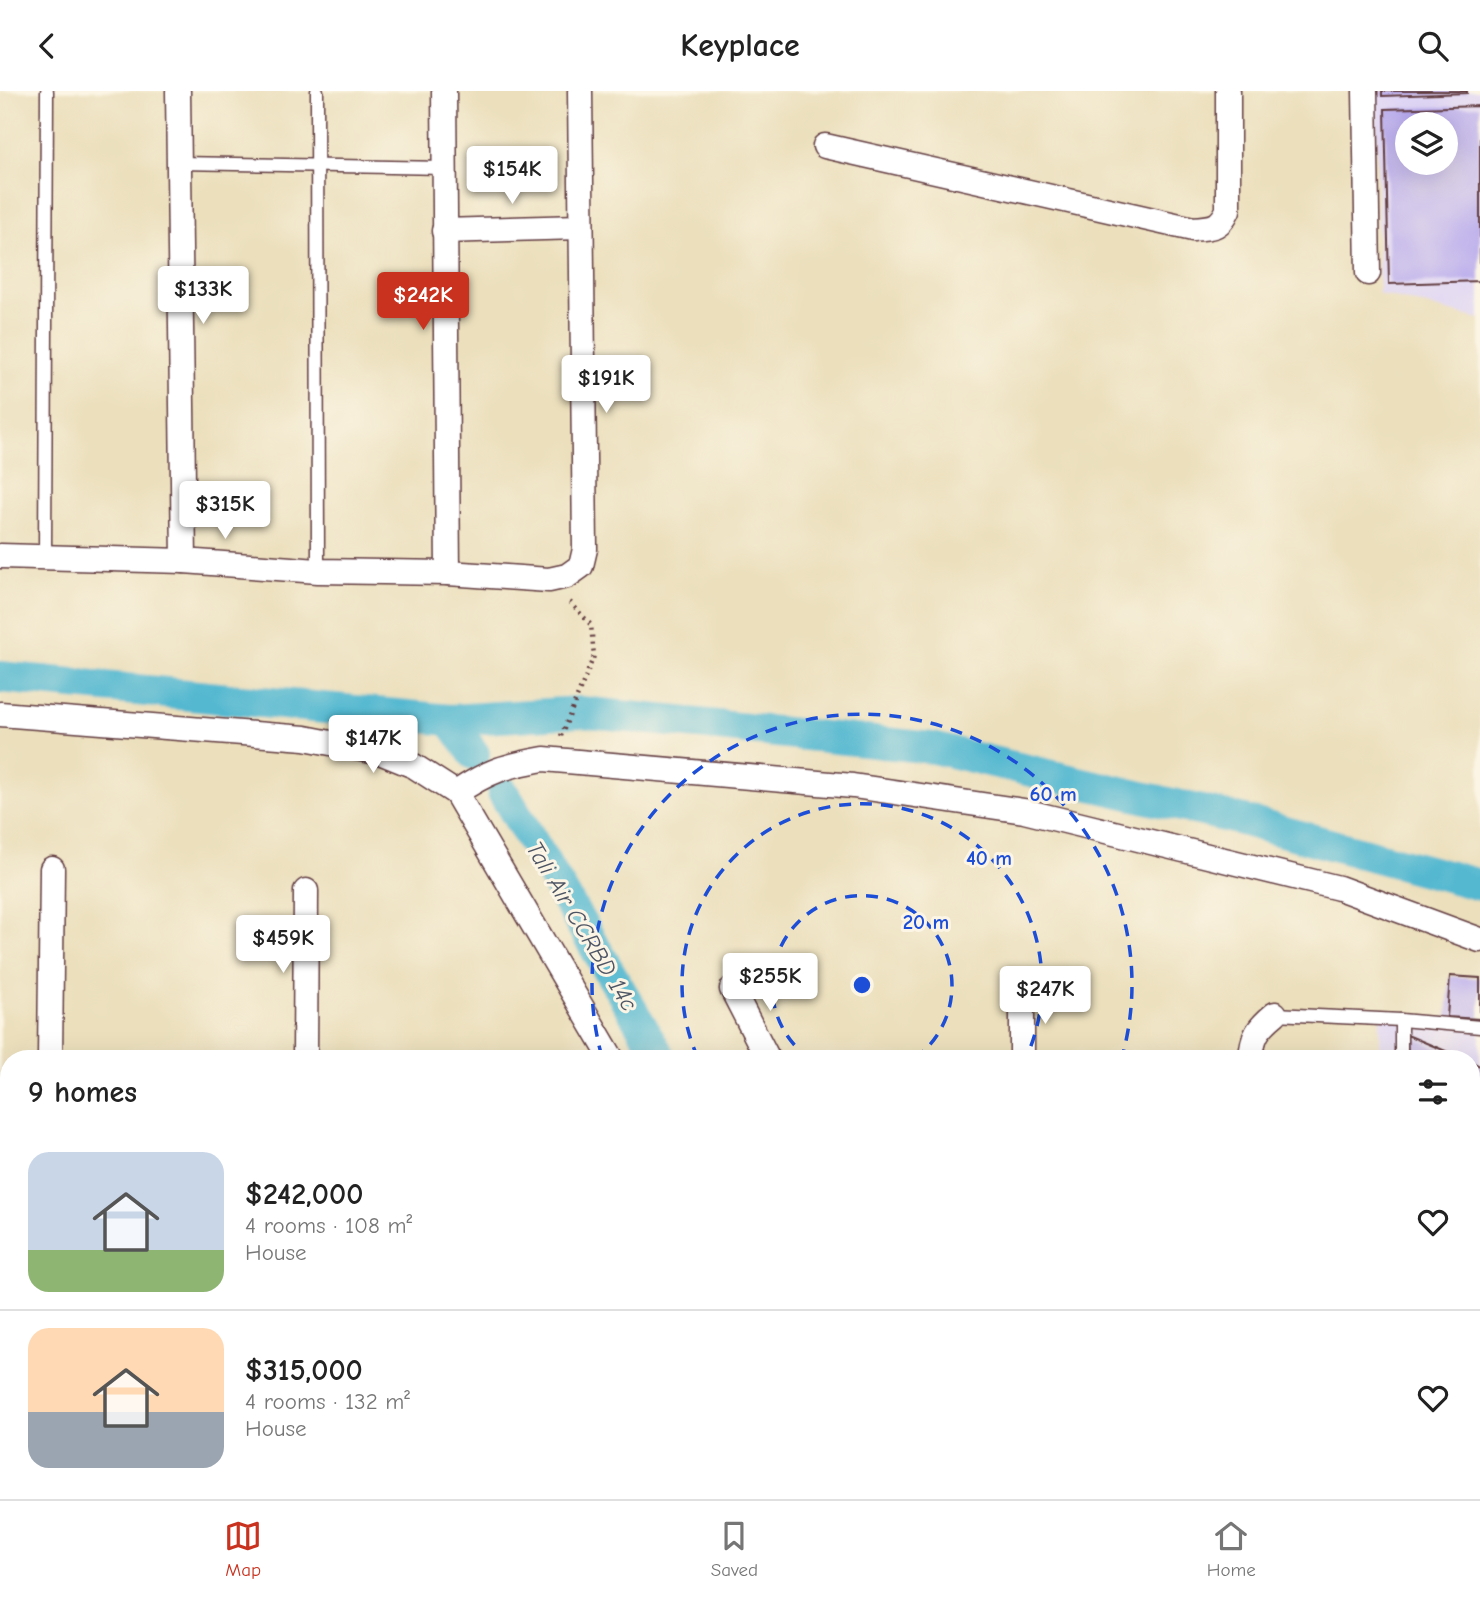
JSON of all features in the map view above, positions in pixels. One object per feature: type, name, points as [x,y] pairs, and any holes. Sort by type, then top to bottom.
[{"type":"street","points":[[178,91],[184,561]]},
{"type":"street","points":[[444,91],[448,573]]},
{"type":"street","points":[[0,556],[184,561],[318,571],[448,573],[549,580],[567,576],[580,566],[585,549],[580,91]]},
{"type":"street","points":[[825,146],[1193,229],[1213,227],[1223,221],[1228,210],[1228,91]]},
{"type":"street","points":[[1365,91],[1368,273]]},
{"type":"street","points":[[444,230],[580,227]]},
{"type":"street","points":[[0,714],[305,738],[382,753],[414,766],[456,793],[607,1050]]},
{"type":"street","points":[[456,793],[484,774],[508,765],[544,759],[853,786],[1024,811],[1339,888],[1480,940]]},
{"type":"street","points":[[50,1050],[52,869]]},
{"type":"street","points":[[305,1050],[306,891]]},
{"type":"street","points":[[732,989],[763,1050]]},
{"type":"street","points":[[1022,1050],[1023,994]]},
{"type":"street","points":[[1252,1050],[1259,1027],[1275,1014]]},
{"type":"lane","points":[[45,557],[47,91]]},
{"type":"lane","points":[[317,91],[318,571]]},
{"type":"lane","points":[[178,163],[444,168]]},
{"type":"lane","points":[[1275,1014],[1480,1027]]},
{"type":"lane","points":[[1401,1020],[1401,1050]]},
{"type":"path","points":[[549,580],[591,625],[594,656],[559,742]]},
{"type":"shaded area","points":[[1376,91],[1480,91],[1480,319],[1379,294]]},
{"type":"shaded area","points":[[1380,1013],[1480,1022],[1480,1050],[1380,1050]]},
{"type":"building","points":[[1382,91],[1467,91],[1467,93],[1382,96]]},
{"type":"building","points":[[1480,106],[1480,281],[1389,284],[1385,109]]},
{"type":"building","points":[[1450,976],[1480,978],[1480,1019],[1447,1017]]},
{"type":"building","points":[[1407,1035],[1443,1050],[1408,1050]]},
{"type":"waterway","points":[[0,677],[450,720],[580,712],[933,748],[1241,820],[1480,885]]},
{"type":"waterway","name":"Tali Air CCRBD 14c","points":[[450,720],[474,754]]},
{"type":"waterway","name":"Tali Air CCRBD 14c","points":[[503,792],[656,1050]]}]
